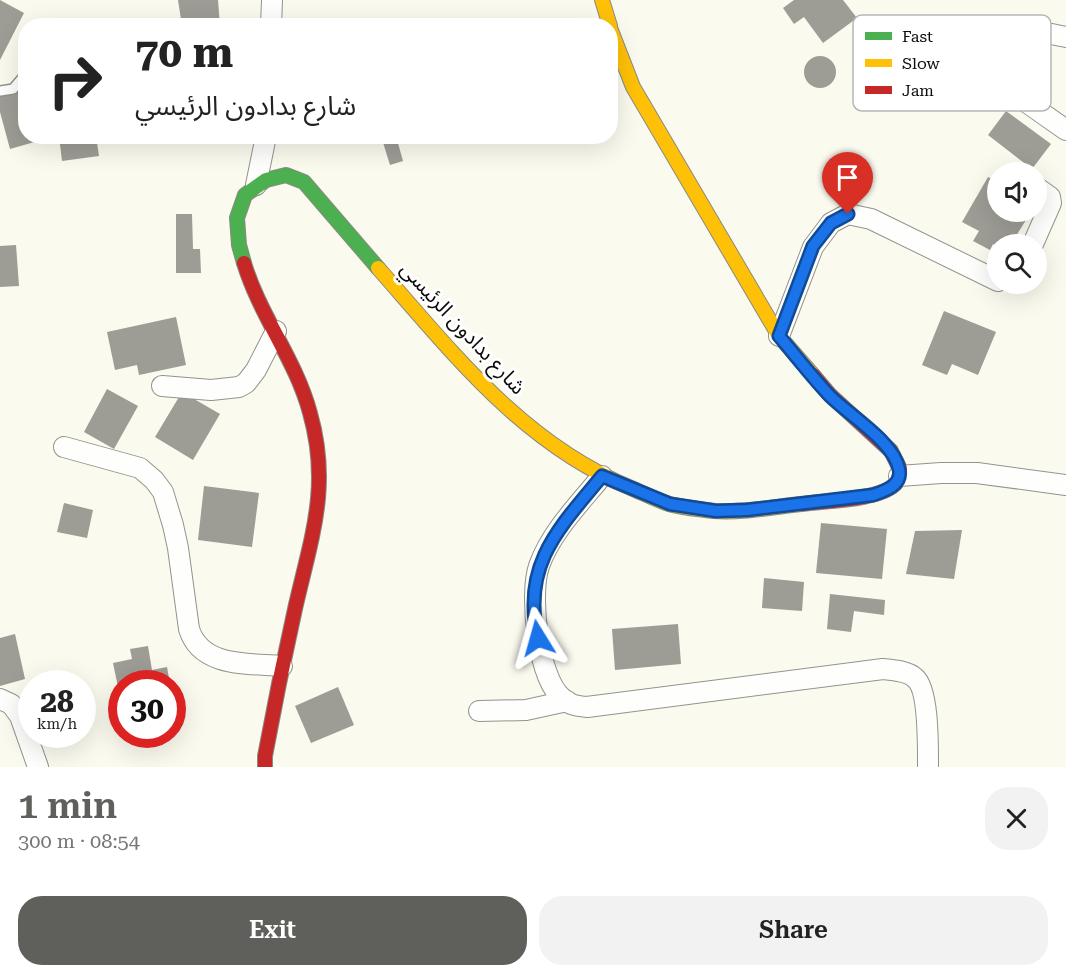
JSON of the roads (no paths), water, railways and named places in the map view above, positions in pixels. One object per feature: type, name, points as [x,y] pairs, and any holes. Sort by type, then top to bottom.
[{"type":"main road","points":[[602,0],[607,18]]},
{"type":"main road","points":[[618,48],[633,87],[779,336],[830,395],[891,451],[900,469],[899,476]]},
{"type":"main road","name":"شارع بدادون الرئيسي","points":[[256,185],[287,175],[295,176],[304,182],[467,370],[540,436],[602,476],[670,504],[716,511],[747,510],[873,495],[887,490],[896,483],[899,476]]},
{"type":"main road","points":[[256,185],[240,202],[238,242],[243,266],[300,381],[315,436],[320,465],[319,505],[282,666],[265,756],[265,767]]},
{"type":"street","points":[[271,18],[272,0]]},
{"type":"street","points":[[1051,35],[1066,37]]},
{"type":"street","points":[[1039,111],[1066,130]]},
{"type":"street","points":[[256,185],[264,144]]},
{"type":"street","points":[[1047,195],[1051,203],[1047,212]]},
{"type":"street","points":[[779,336],[813,246],[831,223],[848,214],[871,219],[987,276]]},
{"type":"street","points":[[162,386],[199,390],[239,387],[251,378],[276,331]]},
{"type":"street","points":[[64,447],[140,468],[154,480],[163,492],[178,548],[189,629],[192,638],[202,651],[231,662],[282,666]]},
{"type":"street","points":[[899,476],[977,473],[1066,485]]},
{"type":"street","points":[[602,476],[556,533],[539,566],[535,593],[535,622],[546,672],[560,697],[573,705],[587,707],[883,669],[900,671],[915,677],[921,686],[926,712],[928,767]]},
{"type":"street","points":[[0,699],[11,704],[20,716],[38,767]]},
{"type":"street","points":[[478,711],[526,710],[567,701]]},
{"type":"lane","points":[[0,92],[13,89],[18,83]]}]
